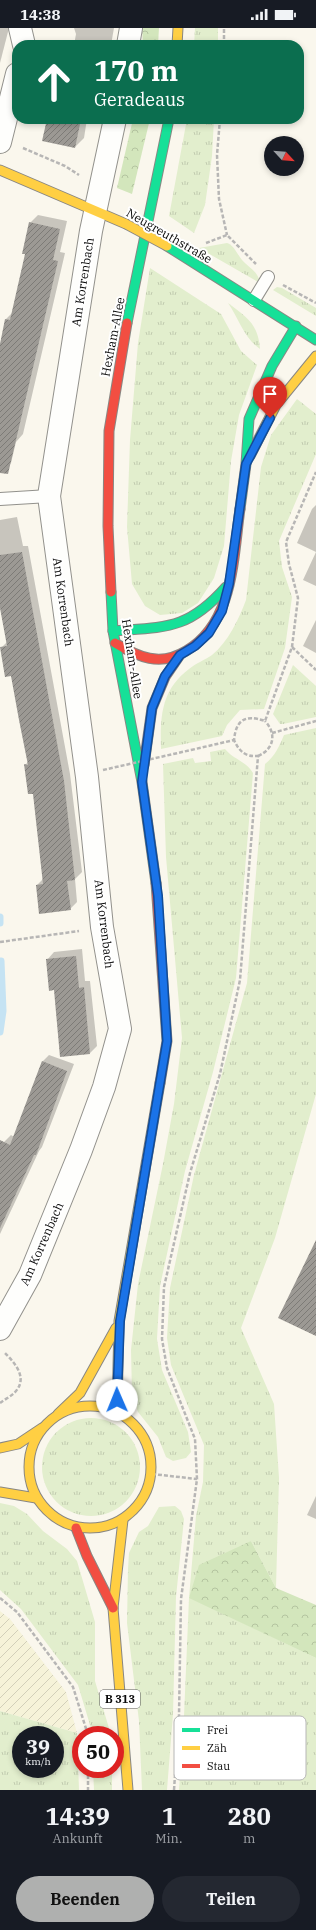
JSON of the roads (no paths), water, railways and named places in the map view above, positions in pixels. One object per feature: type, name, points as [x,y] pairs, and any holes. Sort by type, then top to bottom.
[{"type":"main road","points":[[177,40],[178,28]]},
{"type":"main road","name":"Hexham-Allee","points":[[117,1412],[117,1375],[120,1321],[167,1041],[158,896],[142,782],[113,630],[108,526],[109,431],[123,342],[169,124]]},
{"type":"main road","name":"Neugreuthstraße","points":[[0,170],[98,199],[126,224],[167,246],[316,340]]},
{"type":"main road","points":[[115,643],[135,655],[153,660],[180,655],[195,646],[209,633],[222,611],[229,584],[246,464],[249,419],[256,398],[272,366],[296,326]]},
{"type":"main road","points":[[246,464],[276,406],[316,356]]},
{"type":"main road","points":[[113,630],[157,627],[185,621],[204,610],[229,584]]},
{"type":"main road","points":[[142,782],[152,708],[165,676],[180,655]]},
{"type":"main road","name":"Hexham-Allee","points":[[58,1414],[80,1393],[120,1321]]},
{"type":"main road","points":[[0,1448],[18,1444],[42,1428],[58,1414],[76,1407],[97,1405],[117,1412],[132,1421],[144,1436],[150,1454],[152,1474],[147,1492],[137,1507],[123,1520],[108,1526],[92,1529],[76,1528],[60,1522],[46,1511],[36,1498],[30,1482],[28,1465],[32,1445],[42,1428]]},
{"type":"main road","points":[[0,1492],[36,1498]]},
{"type":"main road","name":"B 313","points":[[123,1520],[113,1608],[128,1790]]},
{"type":"main road","name":"B 313","points":[[76,1528],[86,1556],[113,1608]]},
{"type":"street","points":[[20,28],[23,40]]},
{"type":"street","points":[[129,40],[130,28]]},
{"type":"street","points":[[0,140],[12,93]]},
{"type":"street","name":"Am Korrenbach","points":[[0,1329],[30,1275],[82,1150],[104,1088],[120,1029],[102,927],[87,777],[49,496],[98,199],[113,124]]},
{"type":"lane","points":[[254,300],[268,276]]},
{"type":"lane","points":[[0,499],[49,496]]},
{"type":"waterway","points":[[0,917],[0,923]]},
{"type":"waterway","points":[[0,1032],[3,1011],[1,961]]}]
